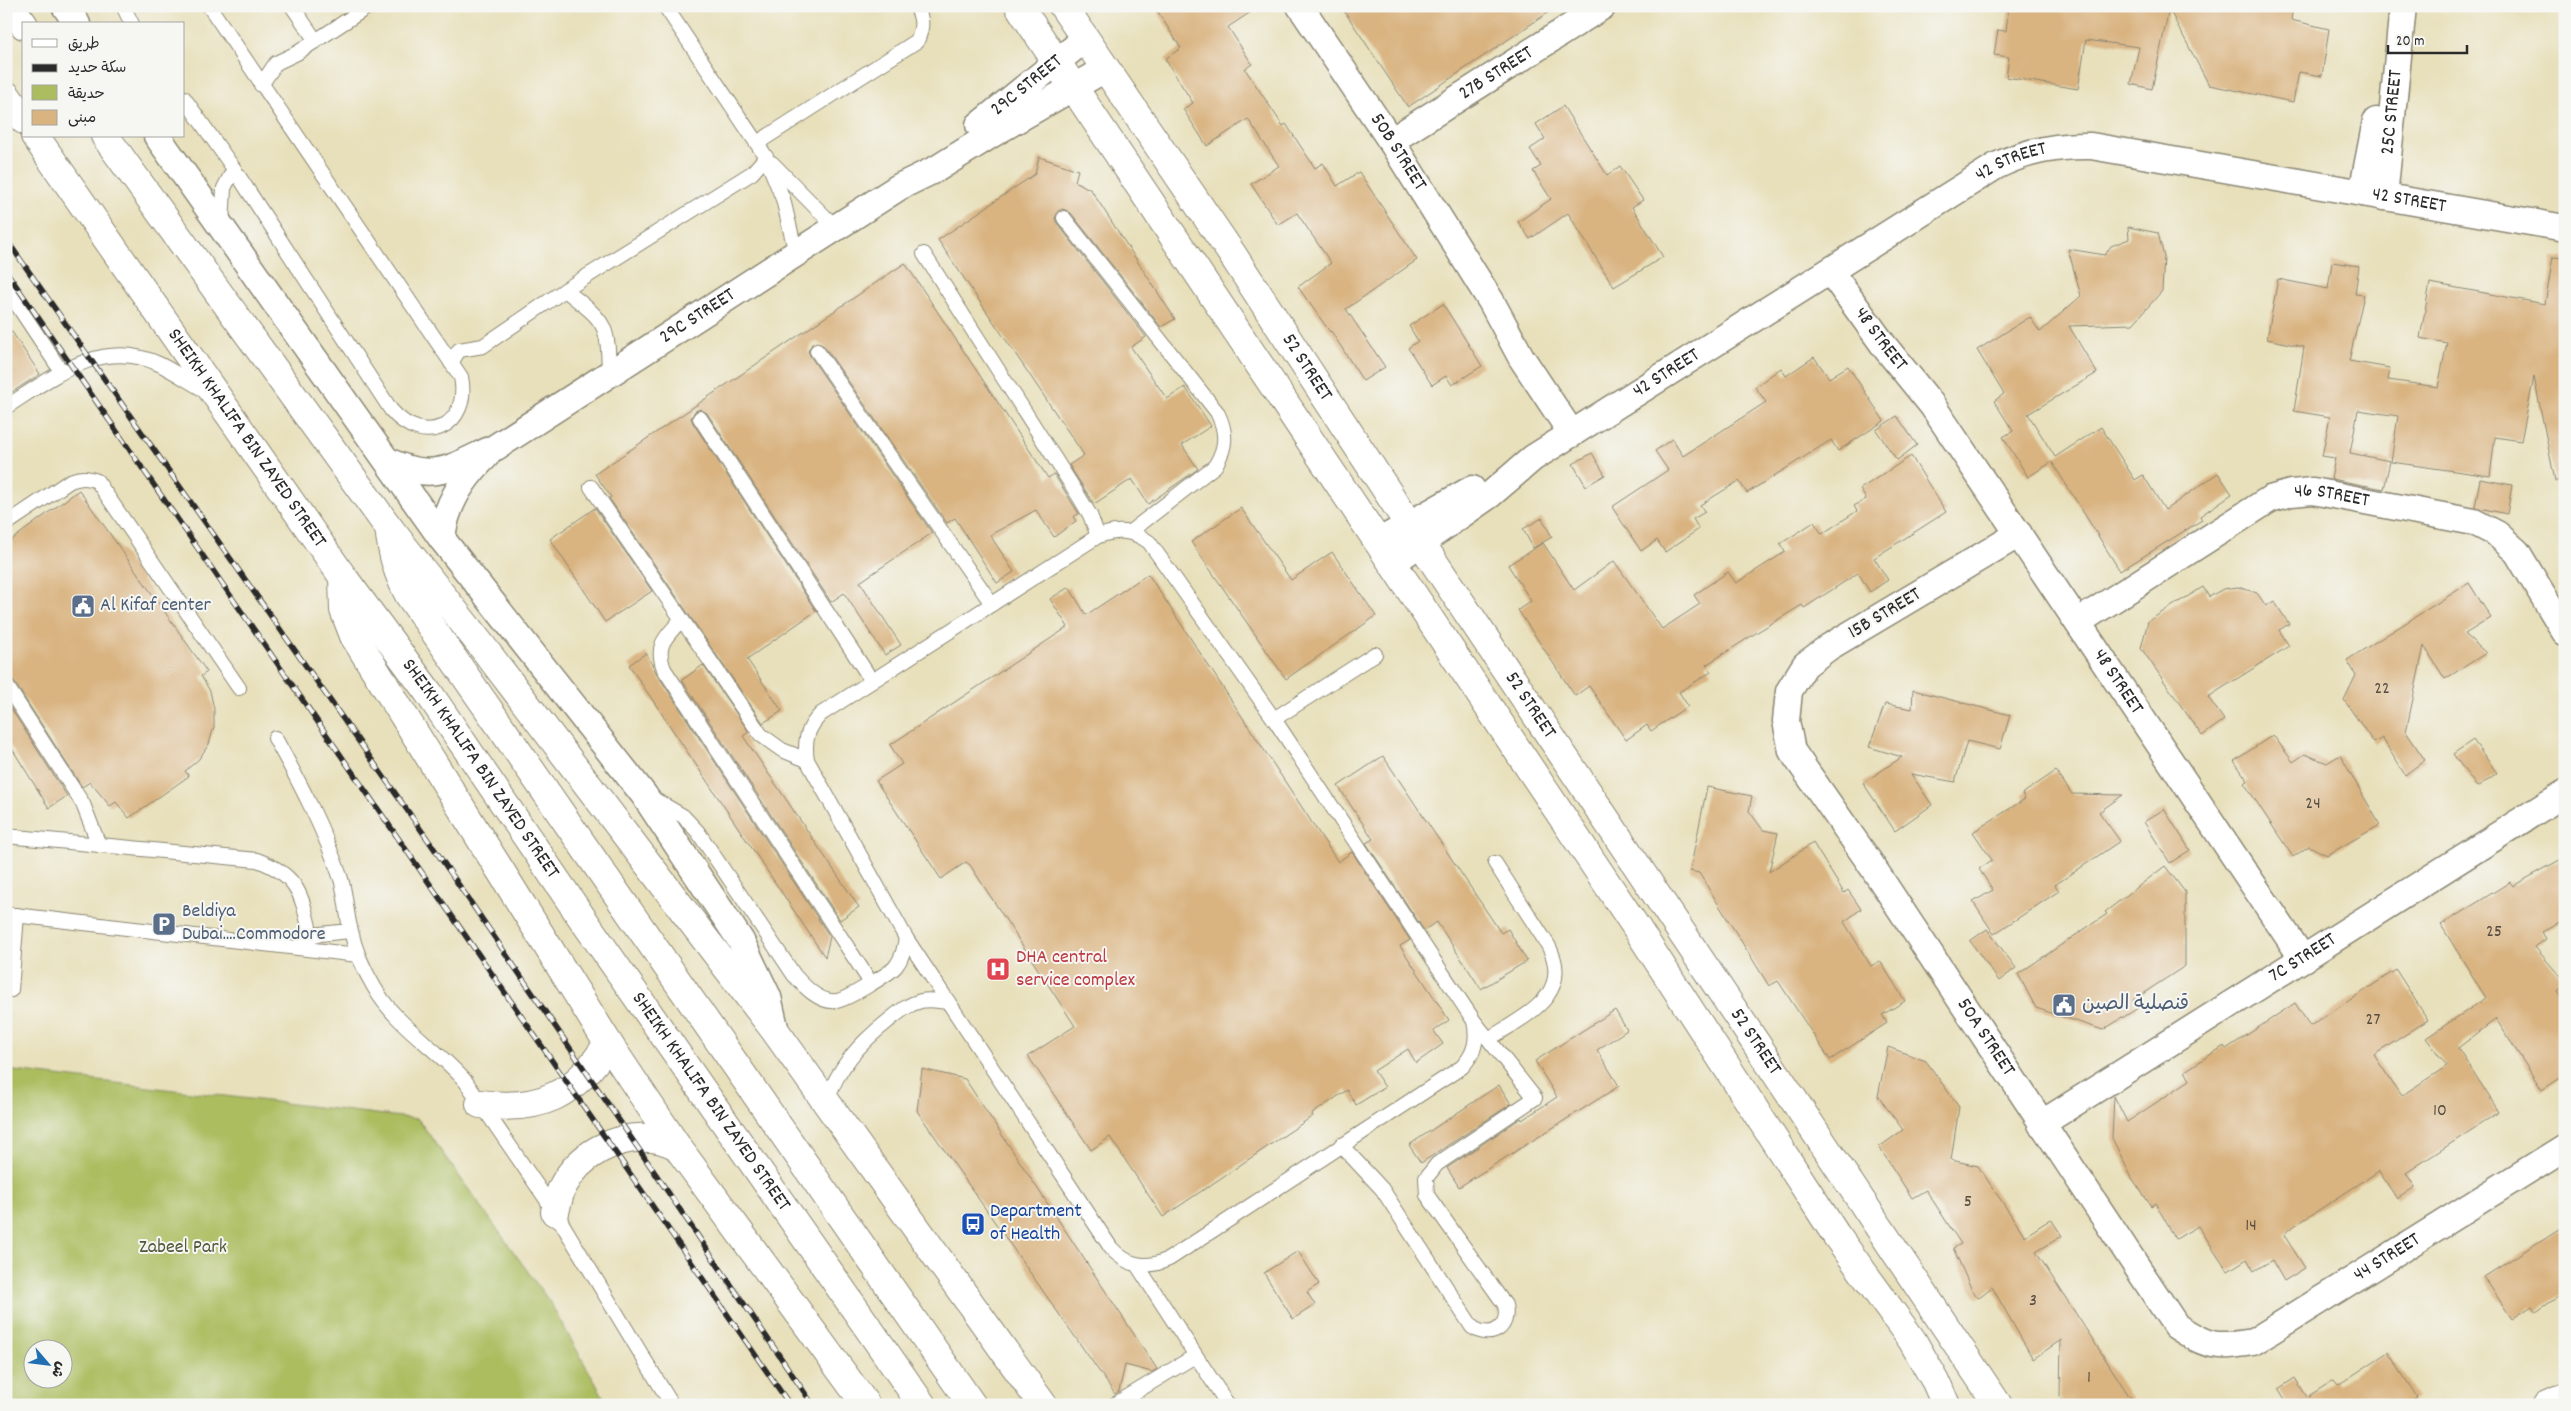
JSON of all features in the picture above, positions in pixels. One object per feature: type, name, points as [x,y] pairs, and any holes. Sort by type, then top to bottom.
[{"type":"main road","points":[[10,6],[22,22]]},
{"type":"main road","name":"52 STREET","points":[[1019,6],[1636,927],[1836,1236],[1912,1340],[1936,1382],[1946,1405]]},
{"type":"main road","name":"52 STREET","points":[[1063,6],[1232,254],[1415,534],[1998,1405]]},
{"type":"main road","points":[[6,95],[22,117]]},
{"type":"main road","name":"SHEIKH KHALIFA BIN ZAYED STREET","points":[[36,138],[343,577],[428,692],[580,915],[922,1405]]},
{"type":"main road","name":"SHEIKH KHALIFA BIN ZAYED STREET","points":[[106,138],[389,528],[392,553],[398,575],[409,596],[972,1405]]},
{"type":"main road","points":[[389,528],[491,658],[776,1032],[1046,1404]]},
{"type":"main road","points":[[343,577],[344,610],[354,636],[608,1043],[676,1144],[866,1405]]},
{"type":"main road","points":[[480,1104],[506,1108],[531,1105],[555,1097],[582,1077],[594,1065],[608,1043]]},
{"type":"main road","points":[[555,1212],[563,1186],[578,1165],[599,1148],[624,1139],[650,1138],[676,1144]]},
{"type":"main road","points":[[2542,1405],[2565,1390]]},
{"type":"main road","points":[[2548,1405],[2565,1397]]},
{"type":"street","points":[[65,6],[76,22]]},
{"type":"street","name":"50B STREET","points":[[1300,6],[1391,141],[1491,301],[1517,351],[1579,430]]},
{"type":"street","name":"27B STREET","points":[[1391,141],[1603,6]]},
{"type":"street","name":"25C STREET","points":[[2373,195],[2379,106],[2401,17]]},
{"type":"street","name":"29C STREET","points":[[899,187],[932,158],[992,116],[1085,39]]},
{"type":"street","name":"29C STREET","points":[[388,461],[406,470],[426,473],[449,469],[496,447],[899,187],[938,168],[994,133],[1105,69]]},
{"type":"street","points":[[158,138],[442,539],[644,795],[741,941],[768,997],[776,1032]]},
{"type":"street","name":"42 STREET","points":[[1385,553],[1415,534],[1506,484],[1533,458],[1996,166],[2032,151],[2051,147],[2091,146],[2565,228]]},
{"type":"street","name":"48 STREET","points":[[1838,266],[1885,348],[1932,405],[2303,959]]},
{"type":"street","name":"29C STREET","points":[[442,539],[448,506],[462,484],[496,447]]},
{"type":"street","name":"46 STREET","points":[[2078,622],[2270,499],[2291,493],[2313,492],[2474,522],[2497,534],[2517,552],[2565,632]]},
{"type":"street","name":"15B STREET","points":[[1786,721],[1789,691],[1805,665],[1829,647],[2019,534]]},
{"type":"street","name":"50A STREET","points":[[1786,721],[1792,751],[1868,860],[2165,1310],[2176,1326],[2201,1342]]},
{"type":"street","name":"7C STREET","points":[[2042,1124],[2565,793]]},
{"type":"street","name":"44 STREET","points":[[2201,1342],[2224,1347],[2254,1342],[2565,1147]]},
{"type":"lane","points":[[123,6],[131,22]]},
{"type":"lane","points":[[185,99],[234,169],[391,410],[402,423],[417,430],[434,430],[445,424],[460,410],[464,393],[461,376],[209,6]]},
{"type":"lane","points":[[292,6],[316,41]]},
{"type":"lane","points":[[261,85],[276,63],[316,41],[370,6]]},
{"type":"lane","points":[[665,6],[766,157],[783,199],[796,254]]},
{"type":"lane","points":[[757,142],[917,41],[922,29],[921,17],[916,6]]},
{"type":"lane","points":[[451,363],[459,350],[483,346],[565,290],[752,173],[766,157]]},
{"type":"lane","points":[[766,157],[836,228]]},
{"type":"lane","points":[[222,229],[224,188],[234,169]]},
{"type":"lane","points":[[1064,218],[1217,412],[1223,425],[1225,439],[1223,453],[1215,466],[1130,532]]},
{"type":"lane","points":[[924,254],[1078,495],[1090,515],[1098,536]]},
{"type":"lane","points":[[6,288],[61,371]]},
{"type":"lane","points":[[565,290],[595,314],[604,325],[608,340],[610,374]]},
{"type":"lane","points":[[817,351],[992,604]]},
{"type":"lane","points":[[6,407],[61,371],[88,359],[103,355],[138,357],[159,364],[217,397]]},
{"type":"lane","points":[[700,418],[872,681]]},
{"type":"lane","points":[[6,524],[70,481],[79,477],[88,477],[97,482],[239,688]]},
{"type":"lane","points":[[591,487],[761,735],[782,750],[807,760]]},
{"type":"lane","points":[[1341,1145],[1382,1189],[1472,1327],[1480,1332],[1489,1334],[1498,1330],[1504,1324],[1507,1314],[1505,1305],[1427,1195],[1425,1187],[1430,1170],[1437,1164],[1535,1098],[1474,1021],[1274,720],[1149,542],[1130,532],[1120,531],[1098,536],[821,714],[812,723],[805,747],[807,760],[906,938],[1111,1248],[1127,1262],[1148,1266],[1169,1260],[1341,1145],[1462,1068],[1474,1051],[1476,1041],[1474,1021]]},
{"type":"lane","points":[[681,620],[662,642],[660,657],[664,670],[871,983]]},
{"type":"lane","points":[[1274,720],[1375,654]]},
{"type":"lane","points":[[6,685],[83,804],[99,846]]},
{"type":"lane","points":[[274,738],[314,811],[342,881],[350,931],[358,955],[388,1010],[449,1062],[466,1082],[555,1212],[672,1405]]},
{"type":"lane","points":[[644,795],[665,804],[683,816],[698,832],[805,988],[819,997],[835,1002],[852,995],[895,968],[904,954],[906,938]]},
{"type":"lane","points":[[6,836],[257,860],[272,865],[286,874],[297,887],[303,900],[311,936]]},
{"type":"lane","points":[[1489,1039],[1546,999],[1554,987],[1556,972],[1555,958],[1495,863]]},
{"type":"lane","points":[[6,989],[11,990],[12,915],[358,955]]},
{"type":"lane","points":[[288,947],[311,936],[350,931]]},
{"type":"lane","points":[[826,1102],[841,1069],[851,1054],[871,1035],[905,1008],[919,1002],[933,1000],[948,1002]]},
{"type":"lane","points":[[1137,1265],[1228,1405]]},
{"type":"lane","points":[[1114,1405],[1195,1356]]},
{"type":"green space","name":"Zabeel Park","points":[[6,1070],[418,1119],[549,1301],[608,1405],[6,1405]]},
{"type":"building","points":[[1154,6],[1260,6],[1228,27],[1252,64],[1245,69],[1283,126],[1286,124],[1315,168],[1323,163],[1337,186],[1359,172],[1417,260],[1346,309],[1385,367],[1363,381],[1331,331],[1298,287],[1331,263],[1297,213],[1278,225],[1251,184],[1279,166],[1248,119],[1207,146],[1183,109],[1193,103],[1165,59],[1181,48]]},
{"type":"building","points":[[1341,6],[1558,6],[1408,107]]},
{"type":"building","points":[[2009,6],[2293,6],[2291,20],[2329,29],[2322,76],[2299,72],[2293,102],[2209,85],[2169,9],[2152,89],[2131,84],[2139,47],[2086,40],[2078,89],[2006,77],[2009,57],[1994,55],[1998,30],[2006,31]]},
{"type":"building","points":[[1563,106],[1607,175],[1620,166],[1643,200],[1632,207],[1663,257],[1614,287],[1568,213],[1530,239],[1518,222],[1551,199],[1533,171],[1541,166],[1530,149],[1545,139],[1536,124]]},
{"type":"building","points":[[1039,157],[1078,170],[1075,181],[1091,190],[1175,319],[1161,327],[1071,213],[1063,209],[1058,211],[1055,219],[1057,223],[1146,337],[1131,347],[1167,399],[1185,387],[1211,426],[1182,445],[1198,469],[1148,504],[1132,479],[1094,504],[1069,465],[1084,455],[938,240],[1035,174]]},
{"type":"building","points":[[2128,227],[2158,233],[2164,257],[2162,291],[2133,324],[2069,326],[2097,373],[2028,414],[2055,457],[2101,427],[2135,480],[2143,475],[2165,510],[2218,473],[2232,494],[2200,516],[2202,520],[2120,571],[2052,462],[2028,477],[2003,437],[2013,431],[1994,401],[2004,394],[1977,350],[2030,317],[2040,332],[2081,296],[2068,249],[2105,255],[2111,246],[2129,239]]},
{"type":"building","points":[[2553,257],[2565,258],[2565,480],[2555,481],[2534,377],[2521,441],[2495,437],[2490,476],[2391,462],[2398,416],[2358,410],[2350,453],[2390,461],[2384,489],[2331,479],[2335,458],[2322,456],[2330,417],[2294,411],[2304,347],[2267,339],[2278,279],[2328,289],[2332,262],[2359,266],[2355,294],[2364,295],[2349,361],[2390,368],[2388,380],[2438,387],[2447,343],[2420,338],[2430,283],[2545,304]]},
{"type":"building","points":[[905,263],[1048,478],[1054,474],[1079,514],[1073,517],[1076,521],[1054,537],[1036,510],[990,535],[1014,572],[997,583],[955,518],[947,523],[824,346],[817,342],[812,344],[808,351],[810,356],[932,533],[860,582],[901,645],[885,655],[844,593],[831,602],[707,413],[700,409],[695,411],[691,418],[693,423],[816,611],[747,659],[782,711],[763,723],[609,498],[611,497],[595,474]]},
{"type":"building","points":[[1443,304],[1482,366],[1452,385],[1446,376],[1432,385],[1408,348],[1418,341],[1409,326]]},
{"type":"building","points":[[6,323],[40,374],[6,396]]},
{"type":"building","points":[[1814,357],[1829,378],[1848,366],[1884,421],[1838,451],[1831,440],[1747,493],[1739,481],[1700,505],[1705,512],[1693,519],[1699,529],[1665,552],[1657,540],[1641,551],[1612,507],[1668,470],[1655,451],[1672,439],[1683,456],[1766,402],[1755,387],[1781,368],[1786,376]]},
{"type":"building","points":[[1897,416],[1917,445],[1897,460],[1876,430]]},
{"type":"building","points":[[1592,453],[1605,475],[1586,486],[1573,464]]},
{"type":"building","points":[[1911,456],[1946,512],[1874,558],[1888,580],[1870,592],[1858,573],[1804,608],[1802,605],[1759,631],[1706,665],[1711,672],[1679,692],[1688,706],[1651,731],[1647,725],[1626,740],[1589,686],[1575,696],[1518,610],[1531,601],[1508,565],[1543,543],[1574,590],[1614,561],[1662,629],[1700,604],[1694,595],[1728,572],[1736,583],[1785,552],[1780,544],[1814,522],[1822,534],[1857,511],[1854,506],[1866,499],[1860,489]]},
{"type":"building","points":[[2480,479],[2512,485],[2507,514],[2475,507]]},
{"type":"building","name":"Al Kifaf center","points":[[79,490],[207,672],[201,676],[210,691],[214,709],[214,727],[209,744],[199,759],[185,771],[189,776],[129,818],[116,802],[110,806],[90,782],[82,787],[13,680],[6,676],[6,544]]},
{"type":"building","points":[[595,508],[652,591],[605,622],[550,539]]},
{"type":"building","points":[[1241,508],[1291,580],[1332,552],[1376,616],[1286,679],[1191,542]]},
{"type":"building","points":[[1542,518],[1552,537],[1533,548],[1523,529]]},
{"type":"building","points":[[1148,574],[1338,862],[1352,852],[1410,940],[1400,946],[1449,1020],[1434,1031],[1443,1044],[1416,1063],[1408,1049],[1374,1071],[1385,1087],[1356,1105],[1347,1090],[1312,1114],[1313,1116],[1163,1217],[1110,1137],[1091,1150],[1028,1056],[1075,1026],[970,865],[966,862],[941,879],[876,781],[902,764],[890,745],[1068,627],[1050,599],[1069,587],[1086,615]]},
{"type":"building","points":[[2469,583],[2491,618],[2465,634],[2486,653],[2445,679],[2424,646],[2406,732],[2425,760],[2405,775],[2382,738],[2374,743],[2344,700],[2356,675],[2347,660]]},
{"type":"building","points":[[2203,587],[2209,597],[2223,589],[2238,587],[2257,593],[2266,606],[2274,601],[2289,624],[2279,630],[2289,646],[2208,697],[2224,720],[2202,736],[2141,648],[2148,621]]},
{"type":"building","points":[[646,653],[657,674],[830,937],[825,957],[629,665]]},
{"type":"building","points":[[703,665],[749,732],[743,736],[859,907],[840,920],[682,680]]},
{"type":"building","points":[[1913,690],[2010,715],[2000,749],[1967,741],[1955,782],[1911,774],[1932,805],[1895,831],[1863,783],[1902,757],[1869,747],[1885,704],[1912,709]]},
{"type":"building","points":[[6,701],[67,796],[49,808],[6,739]]},
{"type":"building","points":[[2273,735],[2293,762],[2305,754],[2327,763],[2340,755],[2380,825],[2327,855],[2309,846],[2293,857],[2244,783],[2248,781],[2234,761]]},
{"type":"building","points":[[2473,740],[2497,773],[2477,787],[2453,754]]},
{"type":"building","points":[[1383,756],[1501,933],[1508,929],[1527,961],[1481,989],[1437,922],[1424,930],[1366,843],[1373,839],[1338,786]]},
{"type":"building","points":[[2056,771],[2072,794],[2123,795],[2099,812],[2120,841],[2055,885],[2059,891],[1994,934],[1973,902],[1993,890],[1979,869],[1992,860],[1973,832],[2025,799],[2022,794]]},
{"type":"building","points":[[1707,787],[1752,796],[1749,811],[1763,830],[1778,833],[1769,872],[1813,843],[1844,893],[1848,890],[1861,909],[1844,922],[1871,966],[1880,961],[1905,1001],[1882,1015],[1887,1023],[1830,1060],[1778,981],[1769,986],[1699,873],[1690,871]]},
{"type":"building","points":[[2164,809],[2190,850],[2170,863],[2144,822]]},
{"type":"building","points":[[2565,857],[2565,920],[2542,932],[2546,939],[2535,947],[2565,982],[2565,985],[2557,992],[2565,1003],[2565,1075],[2542,1090],[2496,1019],[2458,1048],[2499,1112],[2406,1173],[2415,1187],[2397,1199],[2379,1171],[2288,1230],[2284,1235],[2305,1268],[2284,1281],[2272,1260],[2254,1271],[2247,1259],[2228,1271],[2198,1226],[2176,1239],[2155,1203],[2151,1206],[2132,1178],[2112,1138],[2114,1096],[2127,1122],[2190,1080],[2185,1071],[2224,1046],[2226,1049],[2295,1003],[2310,1026],[2396,970],[2428,1020],[2374,1055],[2401,1096],[2447,1066],[2426,1038],[2486,998],[2441,925],[2510,882],[2513,886]]},
{"type":"building","points":[[2165,866],[2185,892],[2185,966],[2133,1000],[2138,1008],[2103,1030],[2036,1008],[2018,974],[2107,914],[2105,912]]},
{"type":"building","points":[[1987,929],[2016,968],[1999,981],[1970,941]]},
{"type":"building","points":[[1615,1010],[1627,1030],[1597,1050],[1619,1086],[1459,1187],[1447,1168],[1521,1118],[1522,1120],[1557,1097],[1535,1061]]},
{"type":"building","points":[[1888,1047],[1926,1061],[1959,1107],[1951,1160],[1978,1166],[2025,1236],[2051,1219],[2062,1236],[2036,1252],[2135,1405],[2066,1405],[2060,1398],[2061,1340],[2033,1359],[1992,1287],[1978,1298],[1971,1288],[1953,1248],[1961,1244],[1926,1190],[1912,1198],[1879,1147],[1903,1130],[1878,1096]]},
{"type":"building","points":[[922,1069],[965,1079],[1157,1369],[1152,1372],[1125,1365],[1119,1391],[1115,1394],[917,1111]]},
{"type":"building","points":[[1499,1085],[1511,1104],[1421,1163],[1409,1145]]},
{"type":"building","points":[[2565,1225],[2565,1292],[2536,1312],[2532,1306],[2512,1319],[2484,1277]]},
{"type":"building","points":[[1298,1251],[1319,1284],[1307,1292],[1315,1305],[1293,1319],[1264,1273]]},
{"type":"building","points":[[2388,1352],[2417,1397],[2405,1405],[2288,1405],[2278,1389],[2295,1378],[2307,1397],[2334,1380],[2338,1385]]},
{"type":"railway","points":[[6,239],[433,847],[813,1405]]},
{"type":"railway","points":[[6,271],[790,1405]]},
{"type":"place","name":"Al Kifaf center","points":[[83,606]]},
{"type":"place","name":"Beldiya Dubai....Commodore","points":[[164,924]]},
{"type":"place","name":"DHA central service complex","points":[[998,969]]},
{"type":"place","name":"قنصلية الصين","points":[[2064,1005]]},
{"type":"place","name":"Department of Health","points":[[973,1224]]}]
